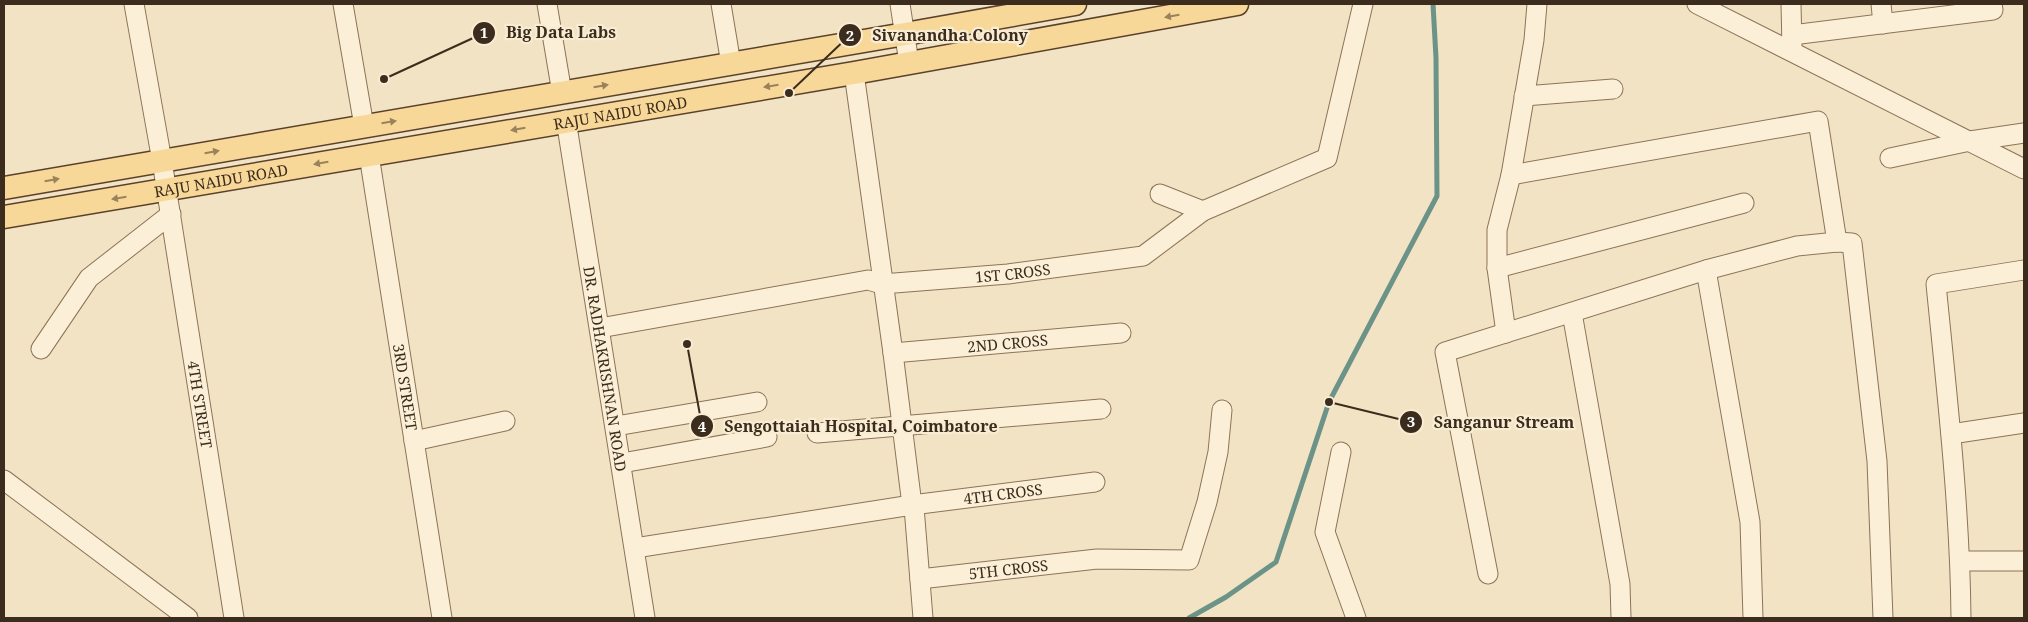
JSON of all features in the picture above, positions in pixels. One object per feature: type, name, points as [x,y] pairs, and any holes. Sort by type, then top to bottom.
[{"type":"main road","name":"RAJU NAIDU ROAD","points":[[4,188],[1075,4]]},
{"type":"main road","name":"RAJU NAIDU ROAD","points":[[4,217],[167,191],[566,120],[854,73],[1237,4]]},
{"type":"street","points":[[134,4],[162,161]]},
{"type":"street","points":[[342,4],[364,126]]},
{"type":"street","points":[[547,4],[562,93]]},
{"type":"street","points":[[721,4],[731,64]]},
{"type":"street","points":[[900,4],[909,63]]},
{"type":"street","points":[[1160,194],[1203,211],[1328,158],[1363,4]]},
{"type":"street","points":[[1506,333],[1497,268],[1497,230],[1511,175],[1534,40],[1537,4]]},
{"type":"street","points":[[1697,4],[1792,43],[2024,169]]},
{"type":"street","points":[[1791,4],[1792,43]]},
{"type":"street","points":[[1881,4],[1883,24]]},
{"type":"street","points":[[1792,43],[1883,24],[1993,10],[1992,4]]},
{"type":"street","points":[[854,73],[912,505],[914,507],[923,618]]},
{"type":"street","points":[[1524,96],[1613,89]]},
{"type":"street","name":"DR. RADHAKRISHNAN ROAD","points":[[566,120],[622,463],[645,618]]},
{"type":"street","points":[[1511,175],[1818,121],[1837,242]]},
{"type":"street","points":[[1890,158],[1970,141],[2024,133]]},
{"type":"street","name":"3RD STREET","points":[[369,155],[442,618]]},
{"type":"street","name":"4TH STREET","points":[[162,161],[234,618]]},
{"type":"street","points":[[1497,268],[1744,203]]},
{"type":"street","name":"1ST CROSS","points":[[600,328],[825,286],[868,280],[882,284],[1008,274],[1143,256],[1203,211]]},
{"type":"street","points":[[41,349],[89,278],[171,214]]},
{"type":"street","points":[[1488,574],[1445,352],[1706,270],[1797,246],[1837,242],[1852,243],[1877,462],[1883,618]]},
{"type":"street","points":[[1706,270],[1750,522],[1753,618]]},
{"type":"street","points":[[1961,618],[1961,561],[1936,284],[2024,270]]},
{"type":"street","points":[[1572,313],[1620,584],[1621,618]]},
{"type":"street","name":"2ND CROSS","points":[[893,353],[1121,334]]},
{"type":"street","points":[[616,426],[757,402]]},
{"type":"street","points":[[817,433],[902,424],[1101,409]]},
{"type":"street","name":"5TH CROSS","points":[[920,579],[1097,559],[1189,560],[1207,502],[1218,452],[1222,410]]},
{"type":"street","points":[[414,441],[505,421]]},
{"type":"street","points":[[1951,434],[2024,423]]},
{"type":"street","points":[[622,463],[767,436]]},
{"type":"street","points":[[1341,452],[1325,532],[1356,618]]},
{"type":"street","points":[[4,480],[188,618]]},
{"type":"street","name":"4TH CROSS","points":[[635,548],[912,505],[1095,482]]},
{"type":"street","points":[[1961,561],[2024,561]]},
{"type":"waterway","points":[[1189,618],[1226,597],[1276,562],[1329,402],[1437,196],[1436,58],[1433,4]]},
{"type":"place","name":"Big Data Labs","points":[[384,79]]},
{"type":"place","name":"Sivanandha Colony","points":[[789,93]]},
{"type":"place","name":"Sengottaiah Hospital, Coimbatore","points":[[687,344]]},
{"type":"place","name":"Sanganur Stream","points":[[1329,402]]}]
